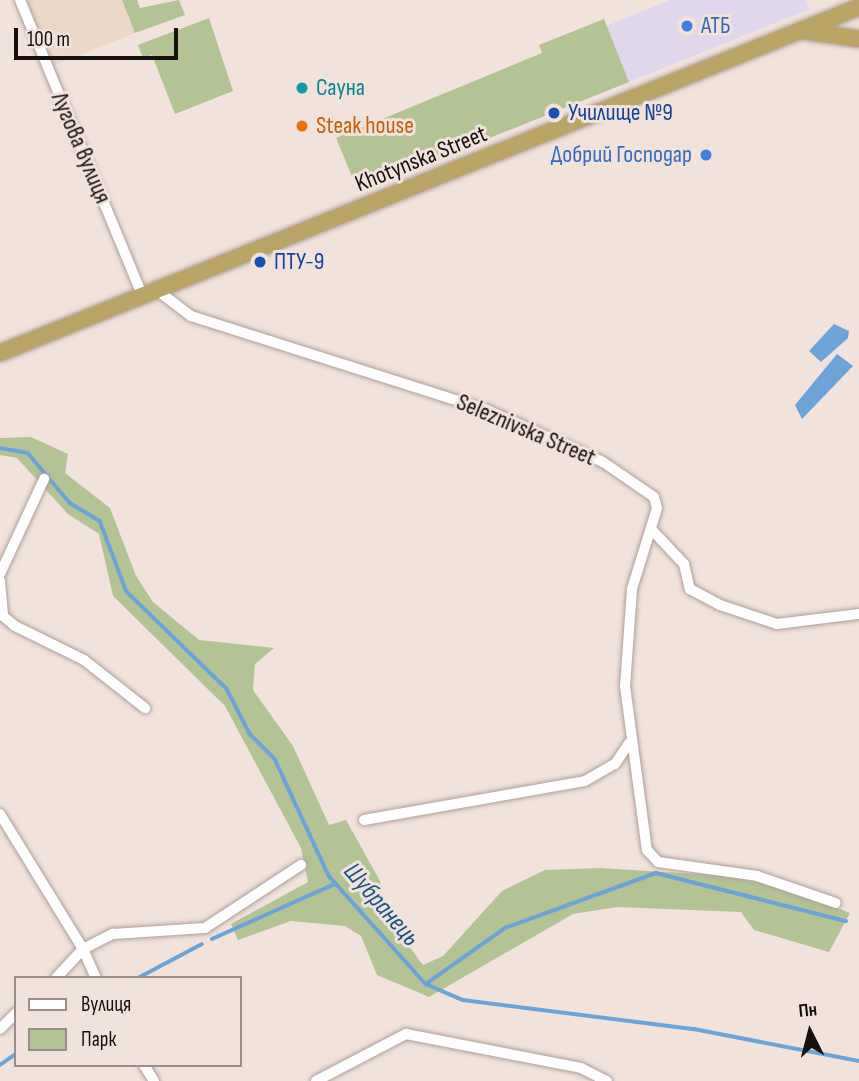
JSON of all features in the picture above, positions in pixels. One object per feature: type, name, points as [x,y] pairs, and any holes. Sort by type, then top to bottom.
[{"type":"highway","name":"Khotynska Street","points":[[0,353],[859,7]]},
{"type":"highway","points":[[801,30],[859,39]]},
{"type":"street","name":"Лугова вулиця","points":[[20,0],[150,293]]},
{"type":"street","name":"Seleznivska Street","points":[[150,293],[191,316],[485,409],[603,463],[654,497],[652,530],[627,622],[629,743],[640,832],[658,862],[757,876],[836,903]]},
{"type":"street","points":[[0,574],[44,478]]},
{"type":"street","points":[[652,530],[684,564],[690,589],[720,605],[777,624],[859,614]]},
{"type":"street","points":[[0,581],[9,621],[45,646],[84,660],[145,708]]},
{"type":"street","points":[[364,820],[578,783],[615,764],[629,743]]},
{"type":"street","points":[[0,814],[83,949],[95,976]]},
{"type":"street","points":[[58,976],[83,949],[113,934],[205,928],[301,865]]},
{"type":"street","points":[[0,1029],[14,1015]]},
{"type":"street","points":[[316,1081],[406,1034],[581,1068],[607,1081]]},
{"type":"shaded area","points":[[26,0],[122,0],[135,33],[53,66]]},
{"type":"shaded area","points":[[670,0],[806,0],[810,9],[629,82],[606,26]]},
{"type":"green space","points":[[122,0],[137,0],[140,8],[179,0],[185,15],[135,33]]},
{"type":"green space","points":[[209,18],[233,91],[175,114],[152,55],[143,58],[138,45]]},
{"type":"green space","points":[[604,19],[629,82],[358,191],[336,138],[542,53],[539,45]]},
{"type":"green space","points":[[31,437],[68,454],[65,473],[110,508],[136,576],[153,602],[199,640],[274,648],[255,664],[253,690],[293,746],[329,825],[346,820],[380,881],[385,914],[423,965],[443,956],[502,891],[545,870],[600,868],[729,876],[791,890],[850,913],[829,952],[754,930],[741,912],[617,907],[573,914],[429,997],[377,975],[361,936],[345,926],[291,921],[238,940],[231,924],[308,882],[301,848],[225,706],[113,596],[99,534],[68,514],[17,458],[0,455],[0,438]]},
{"type":"water","points":[[834,324],[849,331],[848,338],[821,362],[809,351]]},
{"type":"water","points":[[837,354],[853,366],[802,419],[795,405]]},
{"type":"waterway","name":"Шубранець","points":[[0,448],[28,453],[70,503],[100,521],[127,592],[227,689],[250,734],[275,759],[329,876],[426,984],[463,1000],[694,1029],[859,1061]]},
{"type":"waterway","points":[[426,984],[505,928],[656,873],[846,921]]},
{"type":"waterway","points":[[212,939],[335,884]]},
{"type":"waterway","points":[[142,976],[202,944]]},
{"type":"waterway","points":[[0,1065],[14,1055]]},
{"type":"place","name":"АТБ","points":[[687,26]]},
{"type":"place","name":"Сауна","points":[[302,88]]},
{"type":"place","name":"Училище №9","points":[[554,113]]},
{"type":"place","name":"Steak house","points":[[302,126]]},
{"type":"place","name":"Добрий Господар","points":[[706,155]]},
{"type":"place","name":"ПТУ-9","points":[[260,262]]}]
